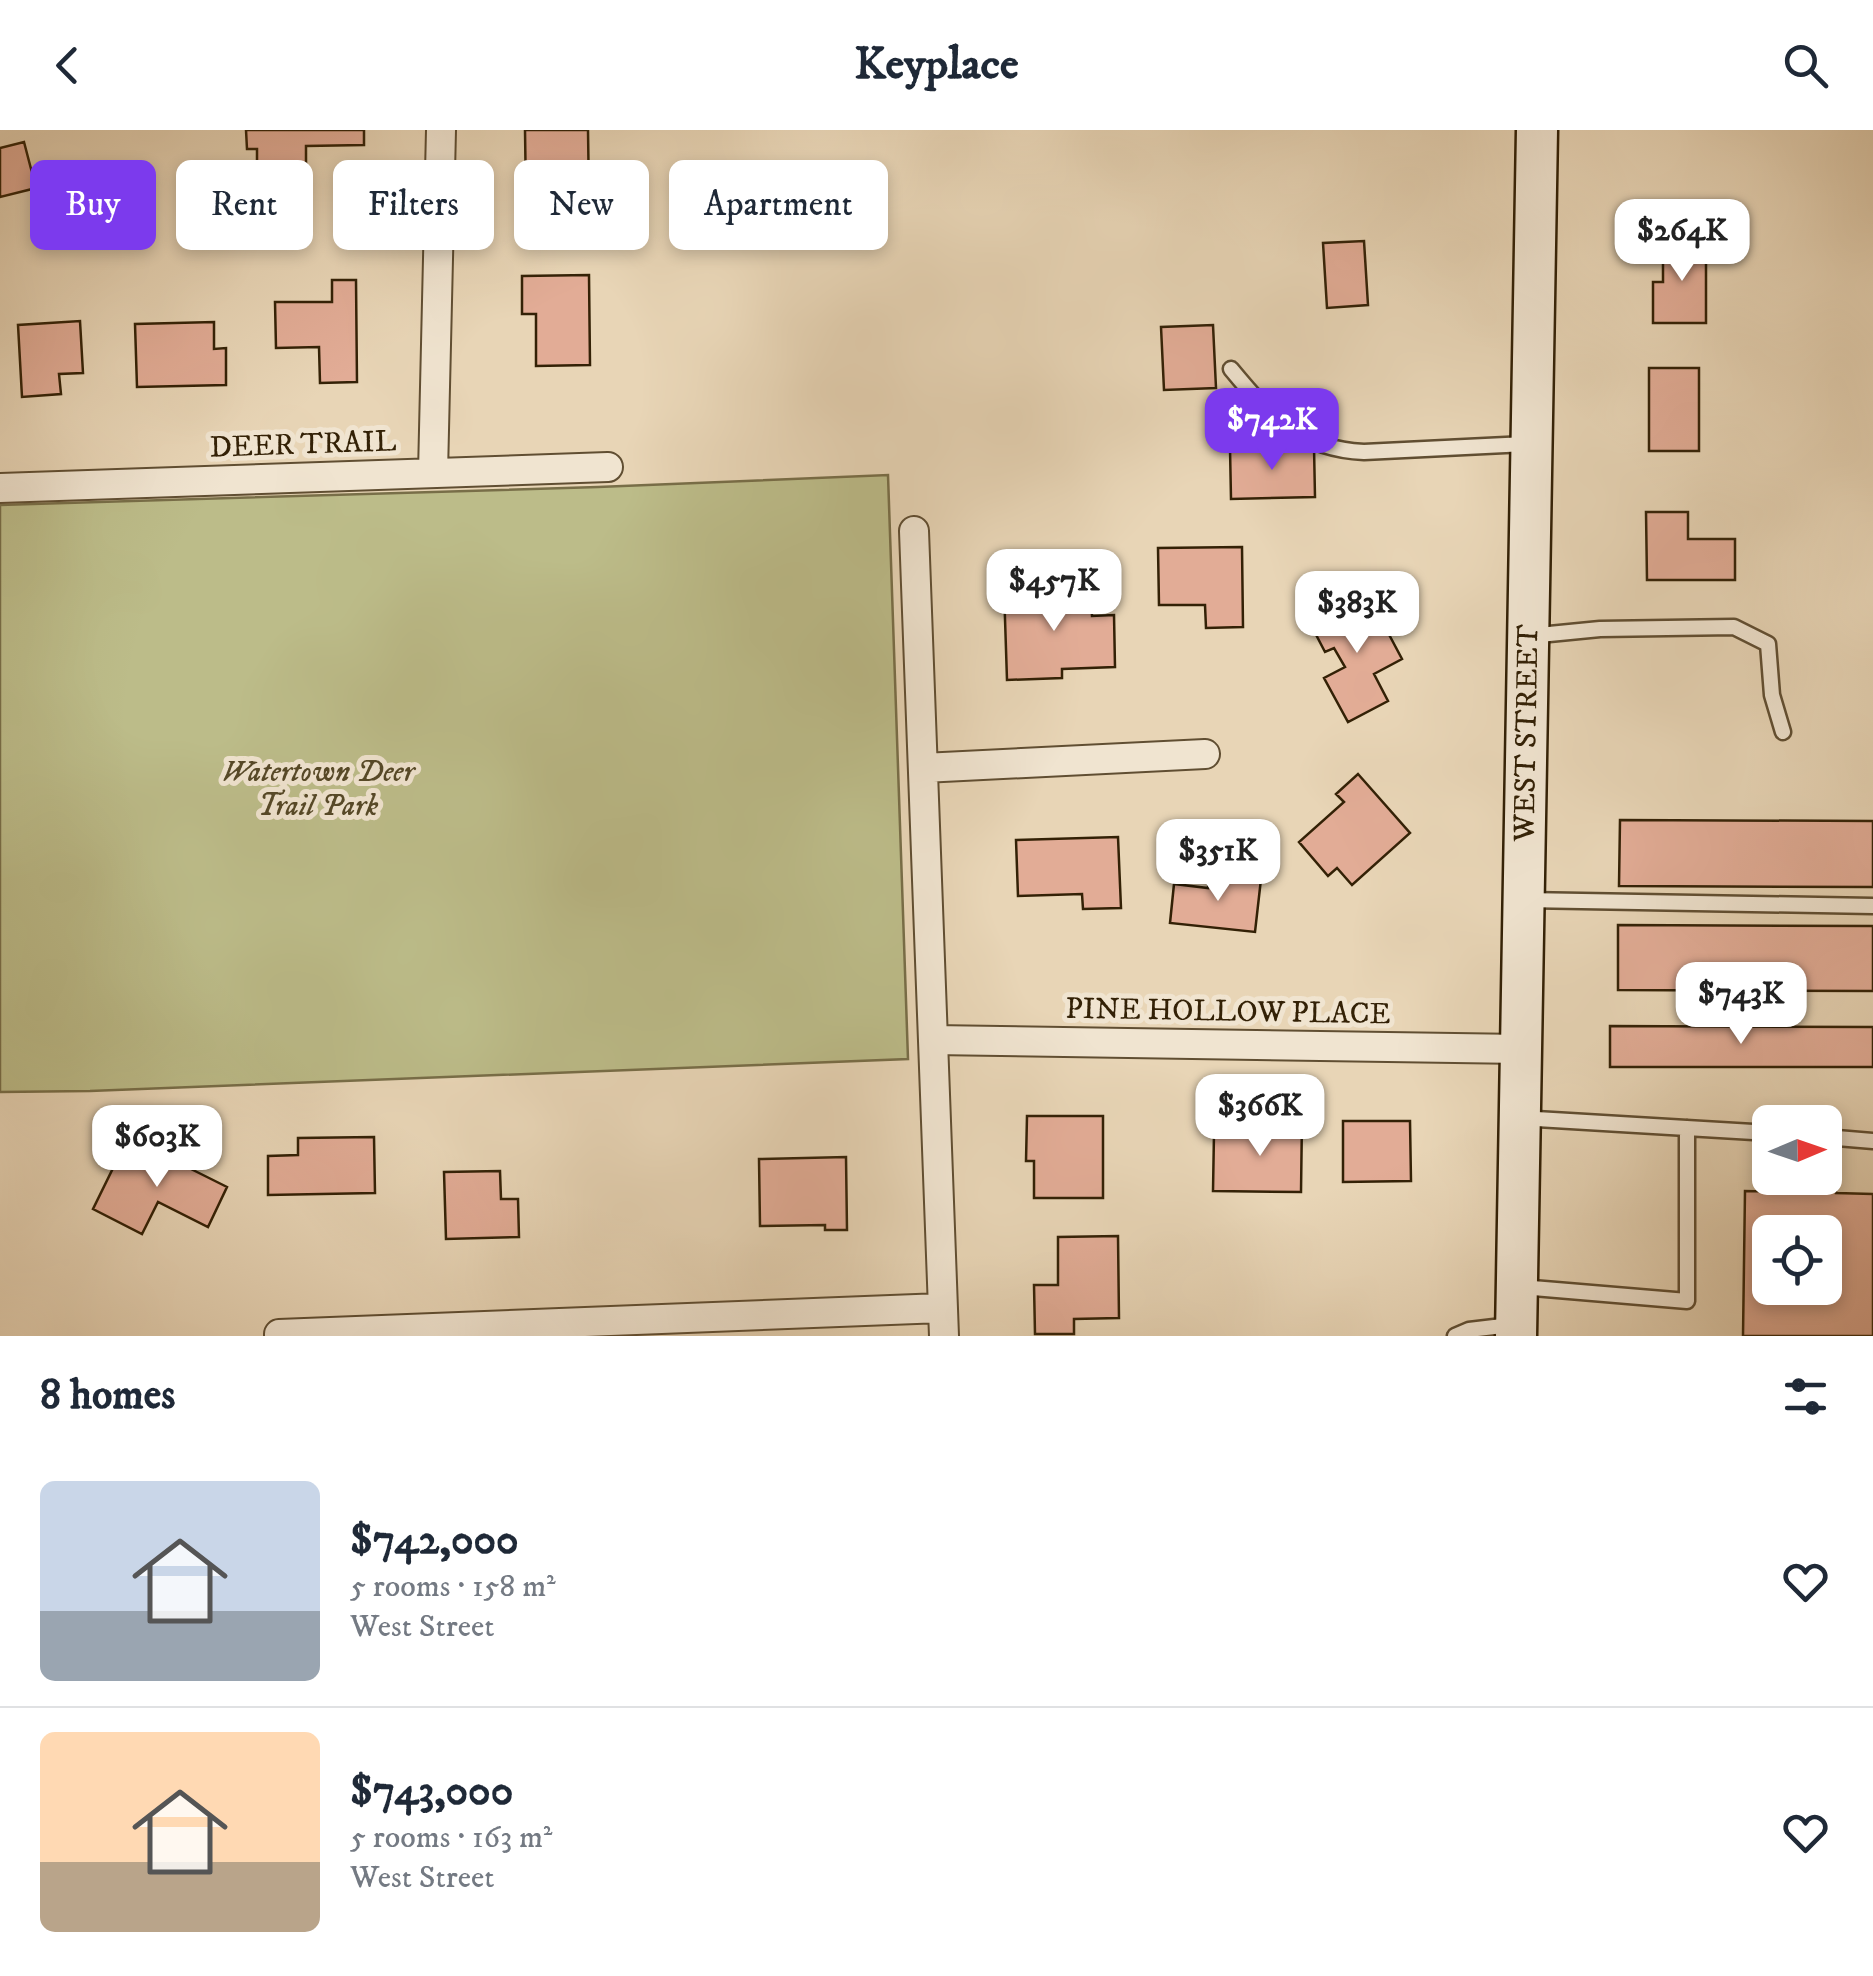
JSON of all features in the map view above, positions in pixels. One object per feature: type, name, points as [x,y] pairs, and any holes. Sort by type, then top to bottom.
[{"type":"street","points":[[433,473],[441,130]]},
{"type":"street","name":"WEST STREET","points":[[1517,1316],[1537,130]]},
{"type":"street","name":"DEER TRAIL","points":[[0,488],[608,466]]},
{"type":"street","points":[[279,1335],[943,1322],[914,531]]},
{"type":"street","points":[[923,768],[1205,754]]},
{"type":"street","name":"PINE HOLLOW PLACE","points":[[933,1040],[1522,1049]]},
{"type":"lane","points":[[1231,369],[1267,412],[1305,438],[1337,451],[1532,444]]},
{"type":"lane","points":[[1528,636],[1600,629],[1734,627],[1768,644],[1772,695],[1783,732]]},
{"type":"lane","points":[[1524,900],[1873,906]]},
{"type":"lane","points":[[1520,1118],[1752,1133]]},
{"type":"lane","points":[[1455,1336],[1517,1316],[1687,1302],[1687,1128]]},
{"type":"lane","points":[[1842,1139],[1873,1142]]},
{"type":"green space","name":"Watertown Deer Trail Park","points":[[888,475],[908,1059],[0,1092],[0,505]]},
{"type":"building","points":[[246,130],[364,130],[364,145],[306,146],[306,160],[257,160],[257,149],[247,149]]},
{"type":"building","points":[[525,130],[588,130],[588,160],[525,160]]},
{"type":"building","points":[[24,142],[30,165],[30,190],[0,197],[0,148]]},
{"type":"building","points":[[1663,240],[1706,240],[1706,323],[1653,323],[1653,282],[1663,282]]},
{"type":"building","points":[[1364,241],[1368,305],[1327,308],[1323,243]]},
{"type":"building","points":[[589,275],[590,365],[536,366],[536,314],[522,314],[522,276]]},
{"type":"building","points":[[332,280],[356,280],[357,382],[320,383],[319,347],[276,348],[275,302],[332,302]]},
{"type":"building","points":[[80,321],[83,373],[59,374],[61,394],[22,397],[18,325]]},
{"type":"building","points":[[214,322],[214,349],[226,348],[226,385],[137,387],[135,324]]},
{"type":"building","points":[[1213,325],[1216,388],[1164,390],[1161,327]]},
{"type":"building","points":[[1649,368],[1699,368],[1699,451],[1649,451]]},
{"type":"building","points":[[1314,447],[1315,497],[1231,499],[1230,448]]},
{"type":"building","points":[[1646,512],[1688,512],[1688,539],[1735,539],[1735,580],[1647,580]]},
{"type":"building","points":[[1242,547],[1243,627],[1206,628],[1205,605],[1159,605],[1158,548]]},
{"type":"building","points":[[1055,586],[1056,598],[1091,597],[1092,616],[1114,615],[1115,667],[1062,669],[1062,678],[1007,680],[1004,588]]},
{"type":"building","points":[[1368,595],[1402,659],[1374,674],[1388,701],[1348,722],[1324,678],[1345,667],[1334,648],[1325,652],[1311,625]]},
{"type":"building","points":[[1358,774],[1410,833],[1352,885],[1337,868],[1328,876],[1299,842],[1344,802],[1336,794]]},
{"type":"building","points":[[1620,820],[1873,821],[1873,887],[1619,886]]},
{"type":"building","points":[[1118,837],[1121,908],[1083,909],[1082,894],[1018,896],[1016,840]]},
{"type":"building","points":[[1209,874],[1261,879],[1255,932],[1170,923],[1174,884],[1208,888]]},
{"type":"building","points":[[1618,925],[1873,926],[1873,991],[1618,990]]},
{"type":"building","points":[[1610,1026],[1873,1027],[1873,1067],[1610,1067]]},
{"type":"building","points":[[1027,1116],[1103,1116],[1103,1198],[1034,1198],[1034,1161],[1026,1161]]},
{"type":"building","points":[[1266,1118],[1302,1118],[1301,1192],[1213,1191],[1214,1133],[1266,1134]]},
{"type":"building","points":[[1343,1121],[1410,1121],[1411,1181],[1343,1182]]},
{"type":"building","points":[[374,1137],[375,1193],[268,1195],[268,1156],[298,1155],[298,1138]]},
{"type":"building","points":[[137,1142],[227,1187],[208,1227],[158,1202],[142,1234],[93,1209],[119,1156],[128,1161]]},
{"type":"building","points":[[846,1157],[847,1230],[825,1230],[825,1225],[760,1226],[759,1159]]},
{"type":"building","points":[[500,1171],[501,1199],[518,1199],[519,1237],[446,1239],[444,1172]]},
{"type":"building","points":[[1745,1191],[1752,1191],[1752,1195],[1873,1194],[1873,1336],[1743,1336]]},
{"type":"building","points":[[1118,1236],[1119,1318],[1074,1319],[1074,1334],[1035,1334],[1034,1285],[1058,1285],[1058,1237]]}]
